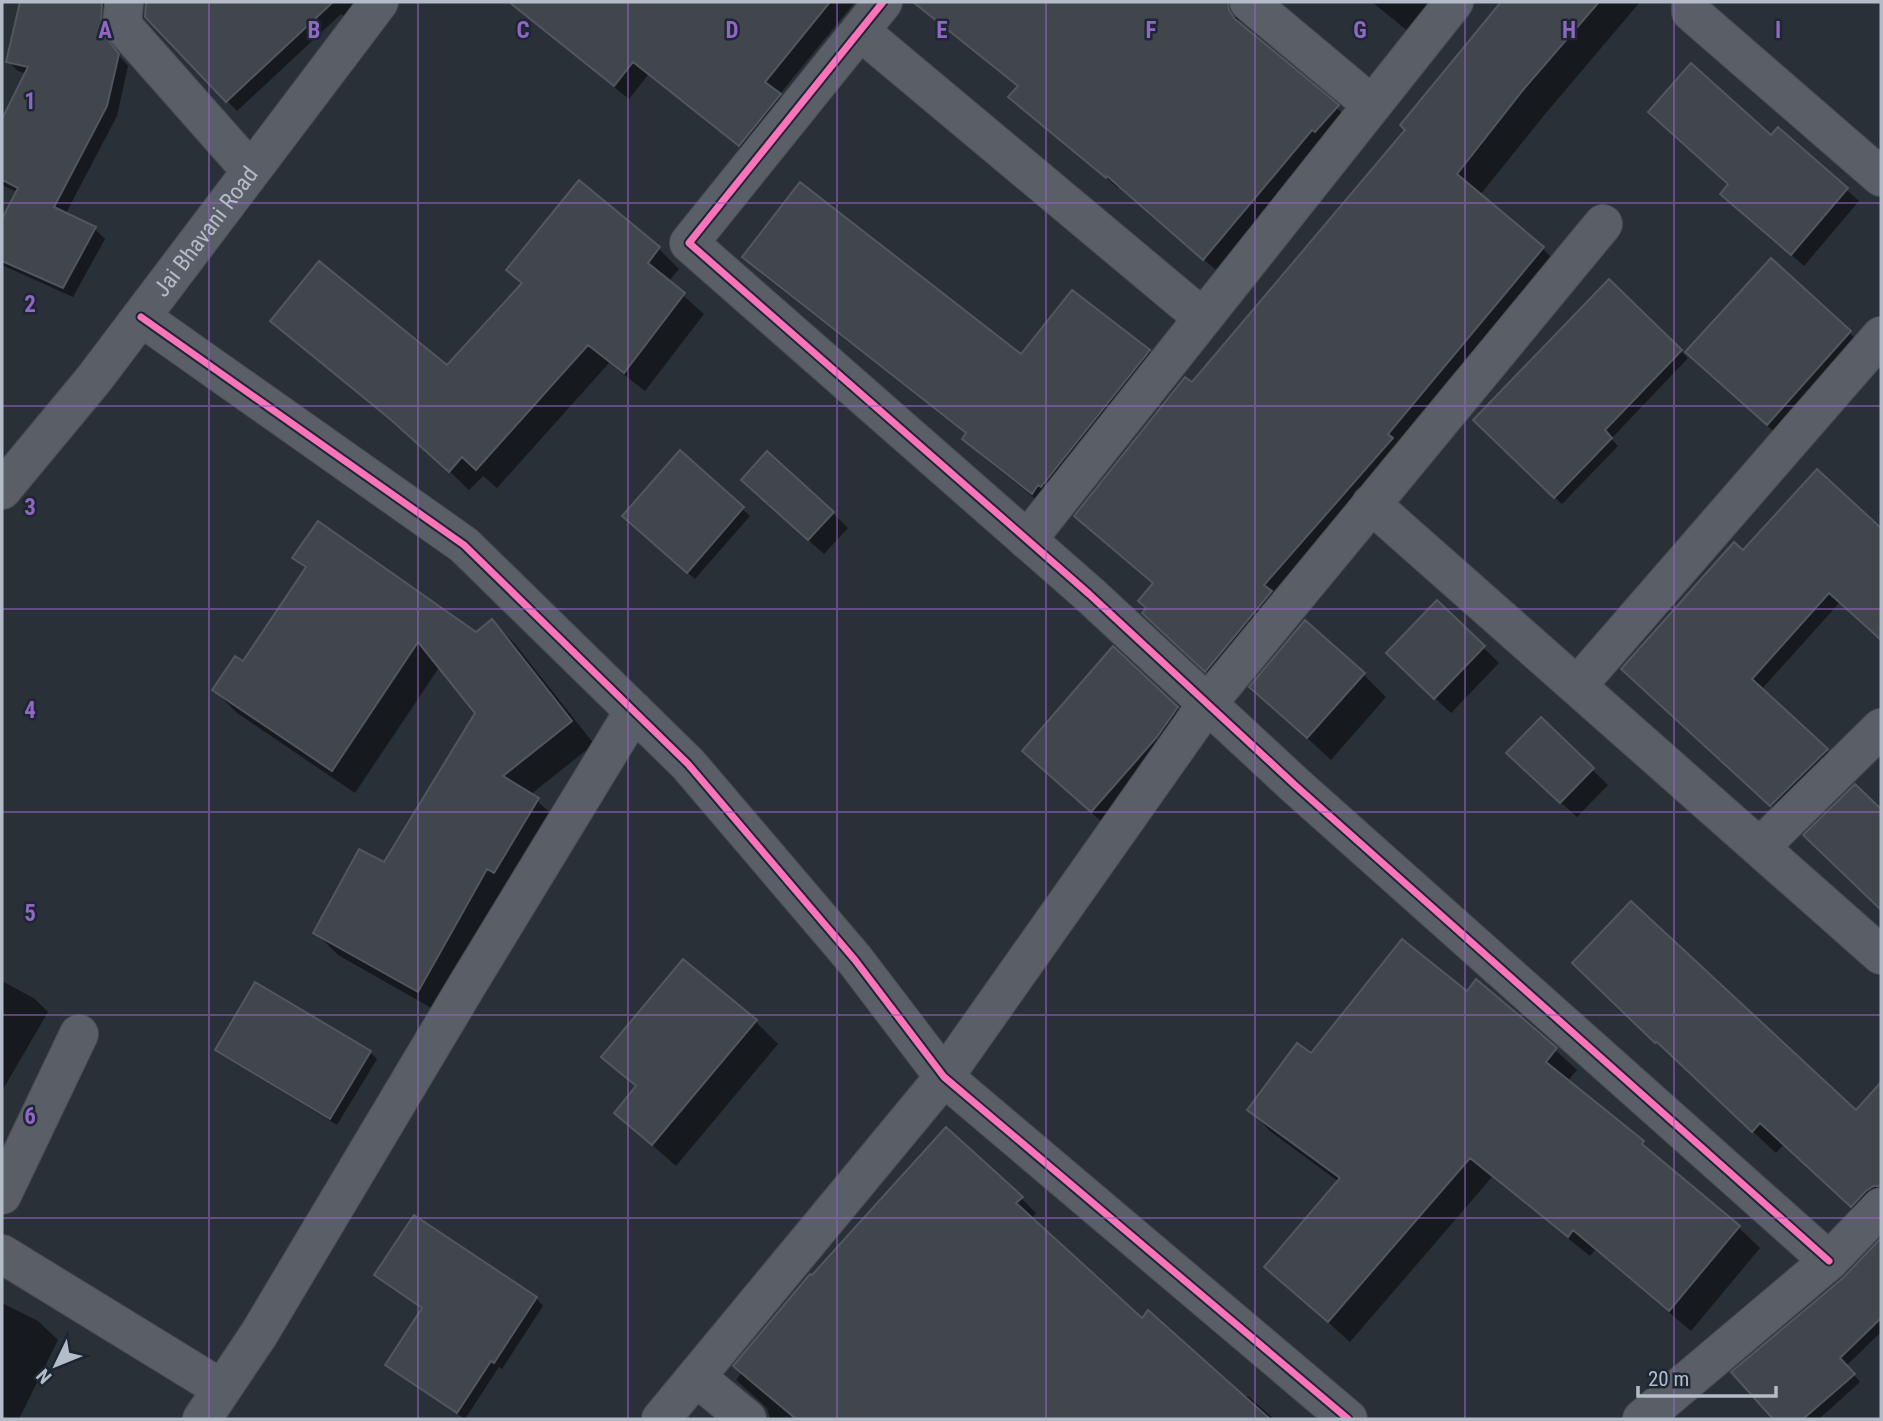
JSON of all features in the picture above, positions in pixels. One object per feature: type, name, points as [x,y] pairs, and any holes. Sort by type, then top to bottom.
[{"type":"street","points":[[124,2],[122,25],[251,171]]},
{"type":"street","name":"Jai Bhavani Road","points":[[2,490],[94,379],[379,2]]},
{"type":"street","points":[[884,2],[689,243],[1027,540],[1829,1261]]},
{"type":"street","points":[[1249,2],[1372,105]]},
{"type":"street","points":[[1027,540],[1454,2]]},
{"type":"street","points":[[1691,2],[1691,12],[1881,177]]},
{"type":"street","points":[[860,31],[1203,318]]},
{"type":"street","points":[[661,1419],[944,1077],[1207,704],[1603,224]]},
{"type":"street","points":[[141,317],[464,545],[688,764],[855,960],[944,1077],[1348,1419]]},
{"type":"street","points":[[1577,686],[1881,336]]},
{"type":"street","points":[[1371,504],[1881,955]]},
{"type":"street","points":[[2,1254],[212,1404],[259,1334],[466,986],[634,711]]},
{"type":"street","points":[[1760,847],[1881,728]]},
{"type":"street","points":[[2,1195],[79,1034]]},
{"type":"street","points":[[1642,1419],[1829,1261],[1881,1207]]},
{"type":"street","points":[[696,1377],[747,1419]]},
{"type":"building","points":[[20,2],[102,2],[101,31],[119,54],[107,106],[54,207],[96,227],[63,288],[2,261],[2,219],[18,188],[2,180],[2,119],[28,67],[6,62]]},
{"type":"building","points":[[146,2],[333,2],[226,102],[145,17]]},
{"type":"building","points":[[509,2],[830,2],[765,82],[781,94],[739,146],[633,62],[614,86]]},
{"type":"building","points":[[913,2],[1228,2],[1229,10],[1235,19],[1339,105],[1315,132],[1312,130],[1203,260],[1107,176],[1106,178],[1008,97],[1018,86]]},
{"type":"building","points":[[1501,2],[1599,2],[1523,90],[1457,174],[1544,247],[1388,434],[1393,438],[1264,585],[1272,591],[1205,672],[1142,613],[1146,608],[1138,601],[1153,583],[1074,516],[1185,377],[1192,382],[1405,130],[1400,125]]},
{"type":"building","points":[[1691,63],[1771,135],[1778,127],[1848,188],[1791,255],[1720,194],[1728,184],[1648,112]]},
{"type":"building","points":[[579,180],[660,247],[648,263],[685,293],[624,373],[588,345],[476,470],[462,457],[449,472],[390,419],[270,321],[319,261],[447,365],[522,283],[506,270]]},
{"type":"building","points":[[800,182],[1021,354],[1072,290],[1150,350],[1041,487],[1038,485],[1032,494],[962,439],[966,433],[742,257]]},
{"type":"building","points":[[1771,258],[1851,331],[1767,425],[1685,352]]},
{"type":"building","points":[[1609,279],[1682,350],[1605,430],[1612,438],[1554,498],[1473,420]]},
{"type":"building","points":[[680,450],[744,507],[687,573],[622,516]]},
{"type":"building","points":[[767,451],[834,512],[808,540],[741,480]]},
{"type":"building","points":[[1817,469],[1881,528],[1881,640],[1829,593],[1752,679],[1828,749],[1770,806],[1621,669],[1734,542],[1743,550]]},
{"type":"building","points":[[318,521],[476,632],[492,619],[572,721],[503,776],[539,798],[494,873],[487,869],[418,992],[313,933],[359,849],[384,862],[475,713],[418,642],[332,771],[212,690],[235,656],[243,661],[306,567],[292,558]]},
{"type":"building","points":[[1437,600],[1485,646],[1434,699],[1386,653]]},
{"type":"building","points":[[1305,620],[1365,673],[1307,738],[1249,687]]},
{"type":"building","points":[[1113,646],[1178,707],[1157,737],[1091,812],[1022,751]]},
{"type":"building","points":[[1541,717],[1594,768],[1560,803],[1506,753]]},
{"type":"building","points":[[1855,784],[1881,809],[1881,910],[1803,835]]},
{"type":"building","points":[[1631,901],[1856,1110],[1881,1082],[1881,1186],[1874,1186],[1866,1191],[1851,1207],[1760,1123],[1752,1132],[1572,963]]},
{"type":"building","points":[[1402,939],[1467,991],[1476,979],[1527,1022],[1557,1048],[1546,1062],[1644,1141],[1642,1144],[1740,1226],[1669,1311],[1573,1230],[1568,1237],[1470,1158],[1328,1322],[1264,1267],[1340,1178],[1247,1110],[1297,1043],[1311,1053]]},
{"type":"building","points":[[683,959],[757,1020],[652,1145],[614,1113],[636,1086],[601,1057]]},
{"type":"building","points":[[255,982],[371,1051],[330,1119],[215,1050]]},
{"type":"building","points":[[946,1127],[1023,1197],[1016,1203],[1142,1318],[1148,1310],[1270,1419],[796,1419],[733,1366],[810,1274],[812,1275]]},
{"type":"building","points":[[414,1215],[537,1297],[457,1413],[385,1365],[422,1308],[374,1275]]},
{"type":"building","points":[[1881,1238],[1881,1318],[1840,1358],[1855,1374],[1803,1419],[1773,1419],[1731,1372],[1843,1278]]},
{"type":"cycle path","points":[[883,2],[689,243],[1089,594],[1296,786],[1829,1261]]},
{"type":"cycle path","points":[[141,317],[464,545],[688,764],[855,960],[944,1077],[1348,1419]]}]
